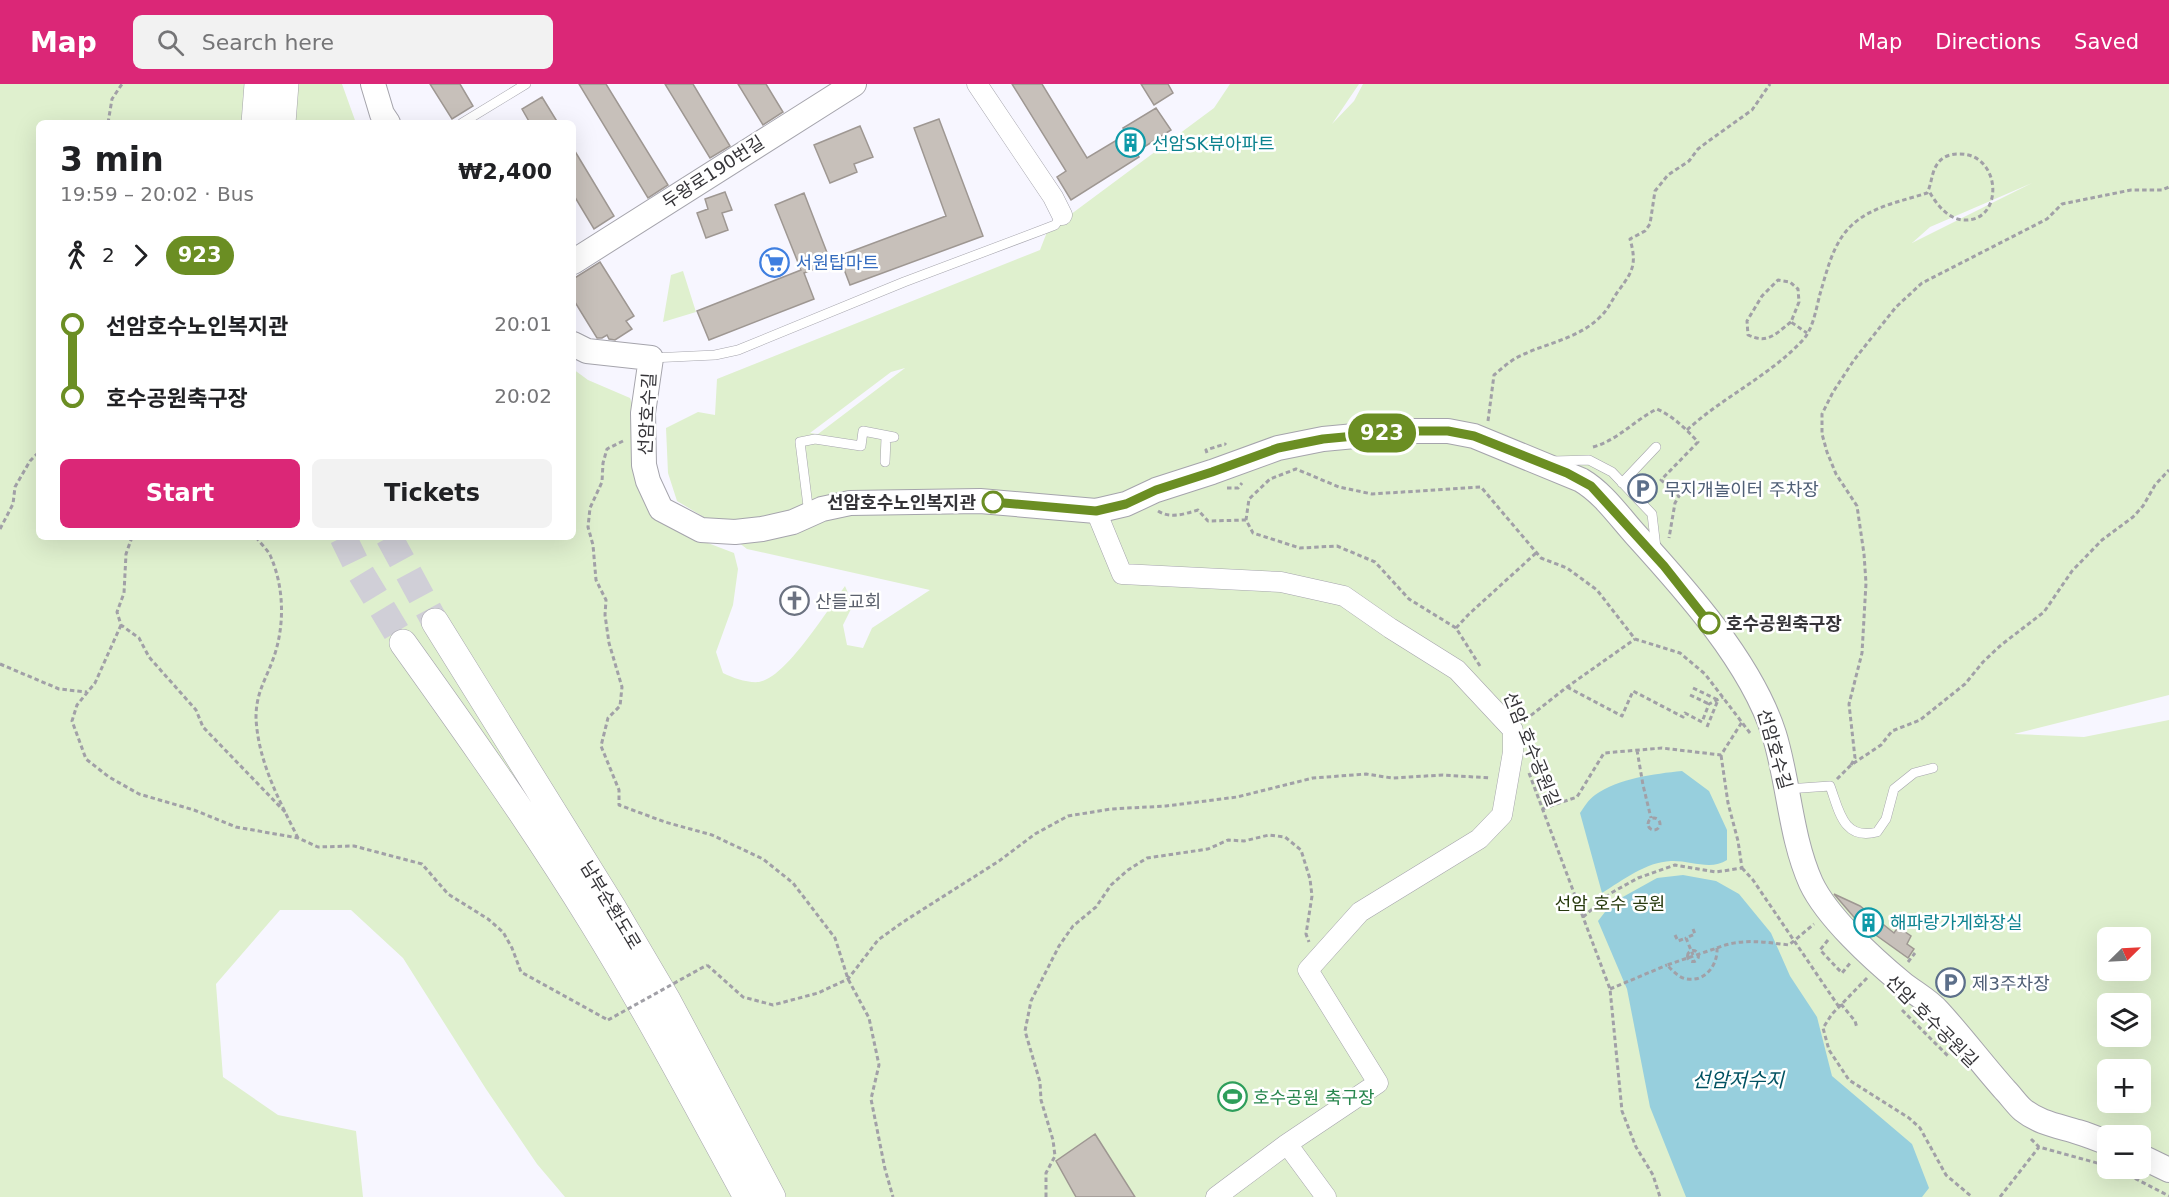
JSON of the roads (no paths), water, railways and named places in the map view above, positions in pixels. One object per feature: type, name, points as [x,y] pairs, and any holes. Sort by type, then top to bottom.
[{"type":"main road","points":[[255,120],[258,84]]},
{"type":"main road","points":[[282,120],[285,84]]},
{"type":"main road","name":"남부순환도로","points":[[435,622],[614,910],[667,1000],[772,1197]]},
{"type":"main road","name":"남부순환도로","points":[[404,644],[466,731],[592,922],[646,1012],[747,1197]]},
{"type":"street","points":[[373,84],[386,120]]},
{"type":"street","name":"두왕로190번길","points":[[576,260],[854,84]]},
{"type":"street","points":[[977,84],[1053,197],[1062,216]]},
{"type":"street","points":[[576,346],[587,351],[651,358]]},
{"type":"street","name":"선암호수길","points":[[651,358],[643,413],[643,445],[648,481],[661,509],[701,530],[735,532],[762,529],[793,522],[822,509],[850,503],[980,501],[1096,511],[1126,504],[1156,490],[1301,442],[1431,431],[1448,431],[1474,436],[1591,486],[1657,558],[1747,674],[1771,724],[1801,854],[1818,896],[1849,933],[1901,982],[1937,1010],[2023,1110],[2052,1126],[2097,1139]]},
{"type":"street","points":[[1096,511],[1122,574],[1281,582],[1344,596],[1457,670],[1514,730],[1514,752],[1502,815],[1479,839],[1360,912],[1308,969],[1378,1083],[1287,1144],[1216,1197]]},
{"type":"street","points":[[1287,1144],[1326,1197]]},
{"type":"street","points":[[2151,1161],[2169,1170]]},
{"type":"lane","points":[[467,120],[526,84]]},
{"type":"lane","points":[[651,358],[716,355],[738,350],[904,282],[1042,230],[1054,225],[1062,216]]},
{"type":"lane","points":[[809,515],[800,442],[815,439],[861,446],[863,431],[894,437],[886,438],[885,462]]},
{"type":"lane","points":[[1622,483],[1656,447]]},
{"type":"lane","points":[[1536,461],[1589,460],[1612,472],[1652,514],[1657,558]]},
{"type":"lane","points":[[1787,789],[1830,786],[1840,817],[1851,830],[1866,835],[1877,832],[1886,819],[1894,789],[1914,773],[1933,768]]},
{"type":"water","points":[[1682,771],[1709,791],[1727,830],[1727,860],[1714,865],[1678,861],[1662,862],[1635,872],[1602,893],[1580,813],[1593,797],[1615,784],[1648,775]]},
{"type":"water","name":"선암저수지","points":[[1683,875],[1716,881],[1739,894],[1771,933],[1790,976],[1817,1017],[1832,1076],[1912,1144],[1929,1188],[1922,1197],[1686,1197],[1650,1107],[1627,989],[1598,921],[1612,903],[1657,878]]},
{"type":"tunnel","points":[[344,540],[359,570],[403,643]]},
{"type":"tunnel","points":[[391,540],[435,622]]},
{"type":"place","name":"선암SK뷰아파트","points":[[1131,143]]},
{"type":"place","name":"서원탑마트","points":[[775,262]]},
{"type":"place","name":"무지개놀이터 주차장","points":[[1643,489]]},
{"type":"place","name":"선암호수노인복지관","points":[[993,502]]},
{"type":"place","name":"산들교회","points":[[794,601]]},
{"type":"place","name":"호수공원축구장","points":[[1709,623]]},
{"type":"place","name":"해파랑가게화장실","points":[[1869,922]]},
{"type":"place","name":"제3주차장","points":[[1951,983]]},
{"type":"place","name":"호수공원 축구장","points":[[1232,1097]]},
{"type":"park label","name":"선암 호수 공원","points":[[1610,903]]}]
